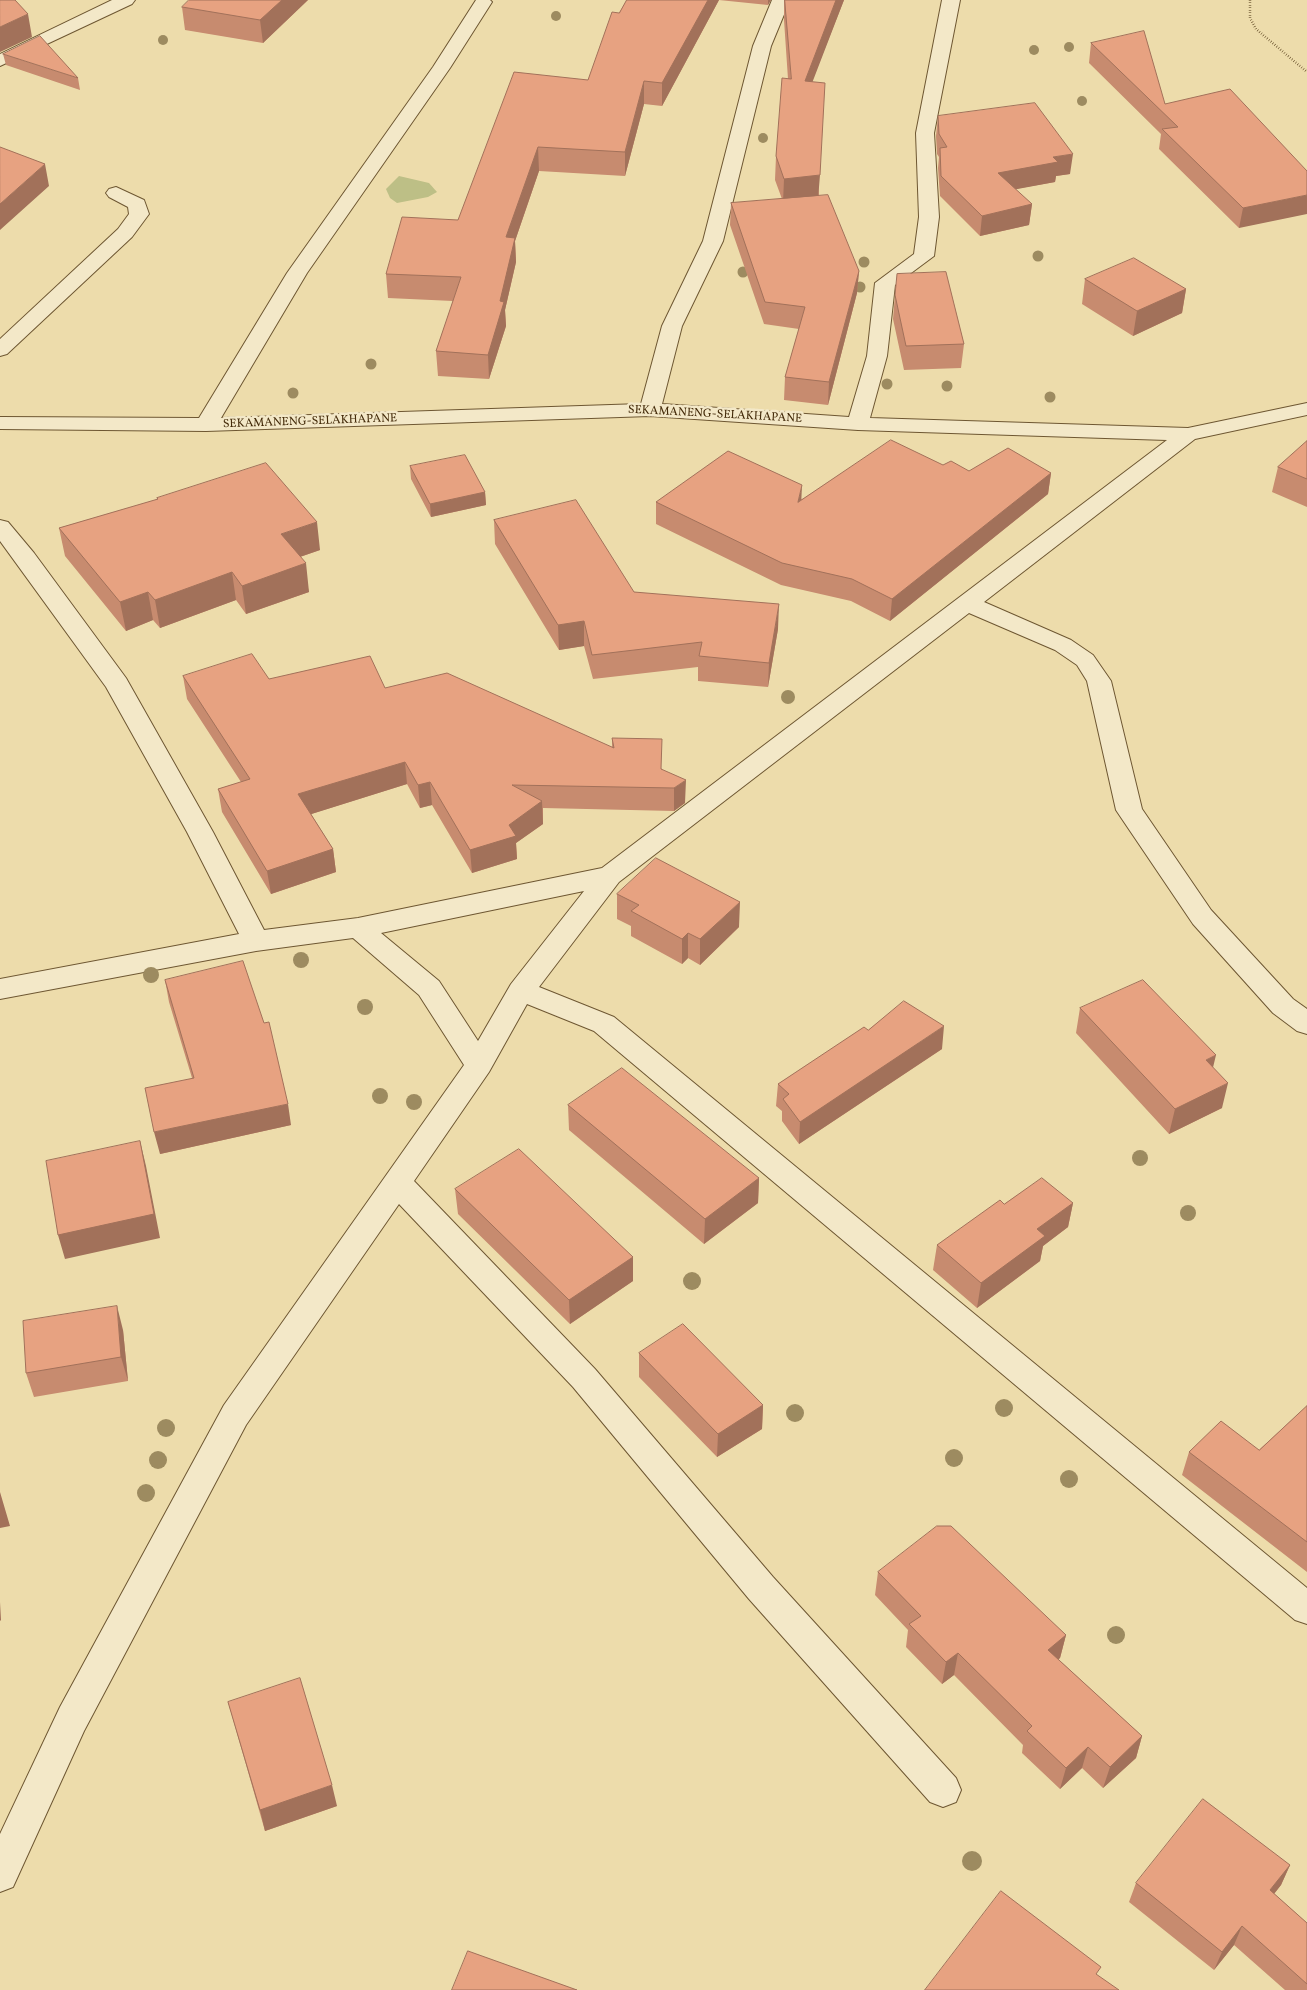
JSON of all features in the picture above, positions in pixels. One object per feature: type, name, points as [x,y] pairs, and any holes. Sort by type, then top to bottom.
[{"type":"street","points":[[0,61],[126,0]]},
{"type":"street","points":[[650,410],[672,326],[713,241],[762,46],[780,0]]},
{"type":"street","points":[[858,424],[877,356],[885,283],[924,256],[930,217],[925,133],[951,0]]},
{"type":"street","points":[[206,425],[297,273],[441,68],[483,2]]},
{"type":"street","points":[[0,350],[125,234],[139,214],[137,204],[116,193]]},
{"type":"street","name":"SEKAMANENG-SELAKHAPANE","points":[[0,423],[206,425],[650,410],[858,424],[1188,434],[1307,409]]},
{"type":"street","points":[[0,1874],[72,1719],[235,1415],[479,1065],[521,991],[610,876],[1188,434]]},
{"type":"street","points":[[0,527],[26,558],[117,684],[200,832],[256,941]]},
{"type":"street","points":[[966,603],[1063,645],[1085,660],[1099,681],[1129,810],[1161,860],[1202,917],[1283,1006],[1307,1024]]},
{"type":"street","points":[[0,989],[256,941],[358,928],[610,876]]},
{"type":"street","points":[[358,928],[429,988],[479,1065]]},
{"type":"street","points":[[521,991],[604,1024],[1307,1609]]},
{"type":"street","points":[[397,1183],[584,1378],[761,1588],[943,1790]]},
{"type":"path","points":[[1250,0],[1250,18],[1256,29],[1307,72]]},
{"type":"green space","points":[[399,176],[429,183],[437,192],[428,197],[397,203],[390,198],[386,189]]},
{"type":"building","points":[[0,0],[15,0],[28,14],[0,27]]},
{"type":"building","points":[[189,0],[282,0],[260,20],[182,7]]},
{"type":"building","points":[[627,0],[708,0],[662,83],[644,81],[625,152],[538,147],[506,237],[515,238],[500,301],[504,302],[488,355],[436,351],[461,277],[386,274],[402,217],[458,220],[514,72],[588,80],[612,12],[619,13]]},
{"type":"building","points":[[785,0],[836,0],[805,81],[825,83],[820,175],[784,179],[776,156],[782,78],[791,79]]},
{"type":"building","points":[[1144,31],[1165,104],[1230,89],[1307,171],[1307,195],[1243,208],[1162,129],[1178,127],[1091,43]]},
{"type":"building","points":[[40,36],[78,78],[3,54]]},
{"type":"building","points":[[1035,103],[1073,154],[1053,157],[1058,162],[998,173],[1032,204],[982,216],[941,176],[940,148],[947,147],[939,134],[938,116]]},
{"type":"building","points":[[0,147],[45,164],[0,204]]},
{"type":"building","points":[[828,195],[859,271],[829,382],[785,377],[805,307],[765,302],[731,203]]},
{"type":"building","points":[[1134,258],[1186,289],[1137,311],[1085,279]]},
{"type":"building","points":[[946,272],[964,344],[906,346],[895,295],[897,274]]},
{"type":"building","points":[[891,440],[943,465],[951,461],[969,471],[1008,448],[1051,473],[892,599],[852,579],[782,563],[656,502],[728,451],[802,485],[798,502]]},
{"type":"building","points":[[1307,441],[1307,479],[1278,467]]},
{"type":"building","points":[[465,455],[485,492],[430,504],[410,466]]},
{"type":"building","points":[[266,463],[317,522],[281,534],[306,563],[242,586],[232,572],[155,600],[148,592],[120,602],[59,528],[158,499]]},
{"type":"building","points":[[576,500],[634,592],[779,604],[769,663],[699,656],[702,642],[592,655],[584,621],[558,625],[494,520]]},
{"type":"building","points":[[252,654],[269,679],[370,656],[385,688],[447,673],[614,748],[612,738],[662,739],[661,769],[686,780],[674,788],[512,785],[542,801],[509,825],[516,836],[470,850],[430,782],[418,785],[405,762],[298,794],[333,849],[267,871],[218,789],[250,779],[183,676]]},
{"type":"building","points":[[656,858],[740,902],[700,939],[688,933],[682,939],[631,911],[639,905],[617,894]]},
{"type":"building","points":[[243,961],[264,1023],[269,1022],[288,1104],[154,1132],[145,1088],[194,1078],[165,980]]},
{"type":"building","points":[[1143,980],[1216,1055],[1206,1060],[1228,1083],[1175,1109],[1080,1008]]},
{"type":"building","points":[[904,1001],[944,1026],[800,1122],[783,1099],[789,1094],[778,1084],[864,1027],[868,1030]]},
{"type":"building","points":[[622,1068],[759,1178],[705,1219],[568,1105]]},
{"type":"building","points":[[140,1141],[154,1214],[58,1235],[46,1161]]},
{"type":"building","points":[[519,1149],[633,1257],[569,1300],[455,1189]]},
{"type":"building","points":[[1042,1178],[1073,1203],[1037,1229],[1045,1236],[981,1283],[937,1245],[1000,1200],[1004,1204]]},
{"type":"building","points":[[117,1306],[121,1357],[26,1373],[23,1321]]},
{"type":"building","points":[[683,1324],[763,1405],[718,1434],[639,1353]]},
{"type":"building","points":[[1307,1406],[1307,1542],[1189,1452],[1221,1421],[1259,1450]]},
{"type":"building","points":[[937,1526],[951,1526],[1066,1635],[1048,1650],[1142,1736],[1110,1767],[1088,1747],[1066,1768],[1027,1731],[1032,1726],[958,1653],[946,1662],[909,1624],[921,1616],[878,1572]]},
{"type":"building","points":[[300,1678],[332,1785],[260,1810],[228,1702]]},
{"type":"building","points":[[1203,1799],[1290,1865],[1270,1890],[1307,1923],[1307,1984],[1242,1926],[1222,1952],[1136,1883]]},
{"type":"building","points":[[1001,1891],[1101,1967],[1096,1974],[1119,1990],[925,1990]]},
{"type":"building","points":[[468,1951],[577,1990],[452,1990]]}]
